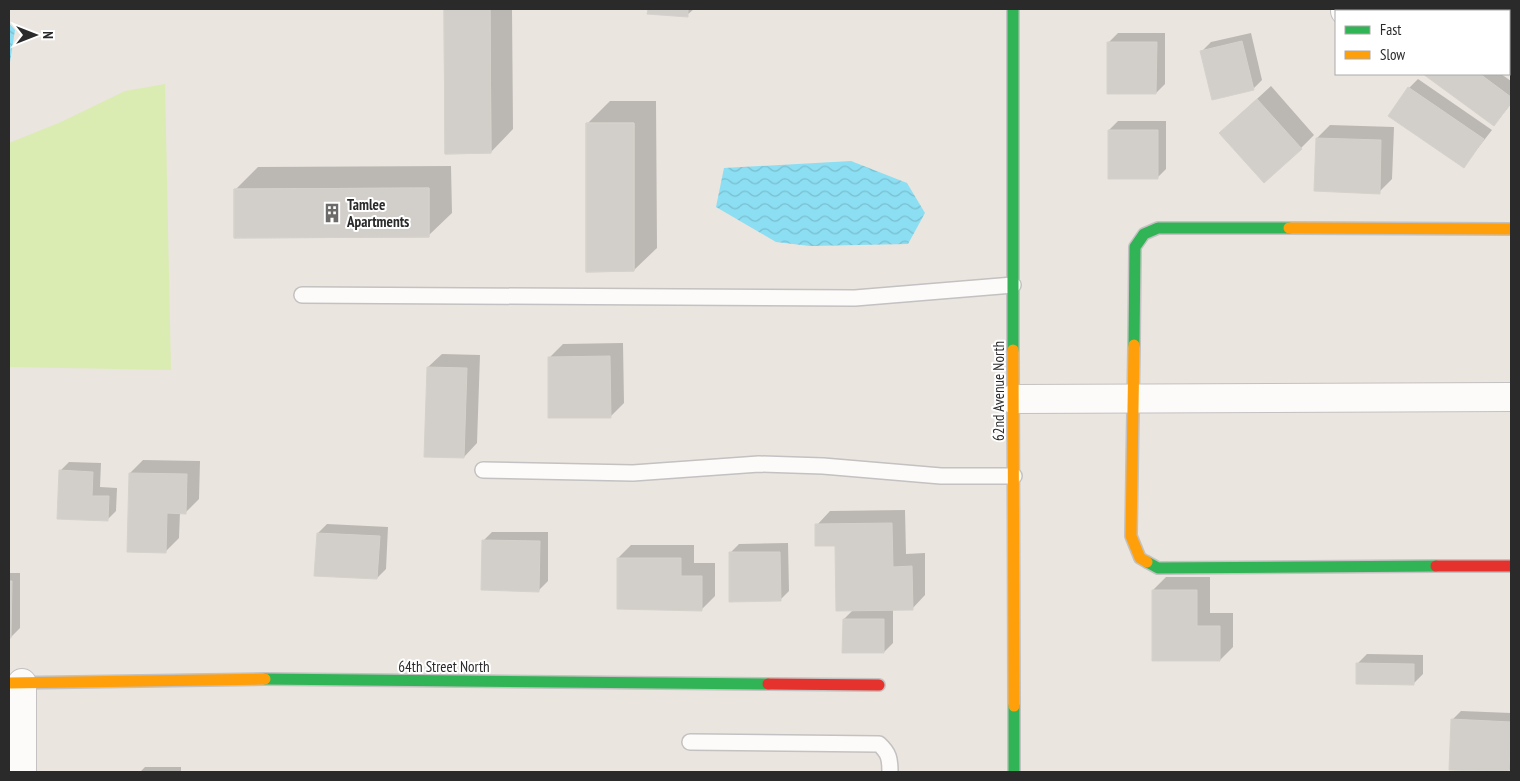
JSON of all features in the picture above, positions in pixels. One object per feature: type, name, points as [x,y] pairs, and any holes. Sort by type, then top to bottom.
[{"type":"street","name":"62nd Avenue North","points":[[1013,9],[1014,772]]},
{"type":"street","points":[[1511,229],[1158,228],[1144,234],[1135,247],[1131,536],[1140,558],[1158,568],[1511,566]]},
{"type":"street","points":[[1013,399],[1511,397]]},
{"type":"street","name":"64th Street North","points":[[15,683],[207,678],[879,685]]},
{"type":"street","points":[[15,683],[22,772]]},
{"type":"lane","points":[[302,295],[855,298],[1013,285]]},
{"type":"lane","points":[[483,470],[633,474],[759,464],[823,466],[941,476],[1014,476]]},
{"type":"lane","points":[[690,742],[879,744],[887,751],[890,758],[890,772]]},
{"type":"green space","points":[[165,84],[171,370],[9,367],[9,143],[61,122],[125,91]]},
{"type":"water","points":[[9,23],[15,30],[9,69]]},
{"type":"water","points":[[851,161],[907,183],[925,213],[908,244],[810,246],[776,242],[716,207],[724,168]]},
{"type":"building","points":[[444,9],[490,9],[491,153],[445,154]]},
{"type":"building","points":[[444,9],[490,9],[491,153],[445,154]]},
{"type":"building","points":[[648,9],[688,9],[688,17],[647,14]]},
{"type":"building","points":[[1410,9],[1453,9],[1442,10]]},
{"type":"building","points":[[1242,41],[1254,90],[1212,100],[1200,51]]},
{"type":"building","points":[[1107,42],[1157,42],[1156,94],[1107,94]]},
{"type":"building","points":[[1424,75],[1481,75],[1511,97],[1511,103],[1494,126]]},
{"type":"building","points":[[1408,87],[1484,139],[1464,168],[1388,116]]},
{"type":"building","points":[[1257,99],[1302,149],[1264,183],[1219,133]]},
{"type":"building","points":[[586,123],[634,123],[634,271],[586,272]]},
{"type":"building","points":[[586,123],[634,123],[634,271],[586,272]]},
{"type":"building","points":[[1108,130],[1158,130],[1158,179],[1108,179]]},
{"type":"building","points":[[1316,138],[1381,140],[1380,194],[1314,191]]},
{"type":"building","name":"Tamlee Apartments","points":[[429,188],[429,237],[234,238],[234,189]]},
{"type":"building","name":"Tamlee Apartments","points":[[429,188],[429,237],[234,238],[234,189]]},
{"type":"building","points":[[610,356],[611,418],[548,418],[548,357]]},
{"type":"building","points":[[427,367],[467,368],[464,458],[424,457]]},
{"type":"building","points":[[59,470],[93,472],[92,496],[109,496],[108,521],[57,519]]},
{"type":"building","points":[[129,473],[187,474],[186,514],[167,513],[166,553],[127,552]]},
{"type":"building","points":[[892,523],[893,567],[912,566],[913,610],[836,611],[835,546],[815,546],[815,524]]},
{"type":"building","points":[[317,533],[380,536],[377,579],[314,576]]},
{"type":"building","points":[[482,540],[540,541],[539,592],[481,590]]},
{"type":"building","points":[[729,552],[780,552],[781,601],[729,602]]},
{"type":"building","points":[[617,558],[681,558],[681,576],[702,576],[702,611],[617,609]]},
{"type":"building","points":[[9,581],[12,581],[11,638],[9,638]]},
{"type":"building","points":[[1152,590],[1197,590],[1197,626],[1220,626],[1220,661],[1152,661]]},
{"type":"building","points":[[843,619],[884,619],[884,653],[842,653]]},
{"type":"building","points":[[1356,663],[1414,664],[1414,685],[1356,684]]},
{"type":"building","points":[[1451,719],[1511,722],[1509,772],[1449,770]]},
{"type":"traffic: fast","points":[[1013,9],[1013,350]]},
{"type":"traffic: fast","points":[[1134,345],[1135,247],[1144,234],[1158,228],[1289,228]]},
{"type":"traffic: fast","points":[[1147,562],[1158,568],[1436,566]]},
{"type":"traffic: fast","points":[[265,679],[768,684]]},
{"type":"traffic: fast","points":[[1014,706],[1014,772]]},
{"type":"traffic: slow","points":[[1289,228],[1511,229]]},
{"type":"traffic: slow","points":[[1134,345],[1131,536],[1140,558],[1147,562]]},
{"type":"traffic: slow","points":[[1013,350],[1014,706]]},
{"type":"traffic: slow","points":[[9,683],[265,679]]},
{"type":"traffic: jam","points":[[1436,566],[1511,566]]},
{"type":"traffic: jam","points":[[768,684],[879,685]]},
{"type":"place","name":"Tamlee Apartments","points":[[332,213]]}]
